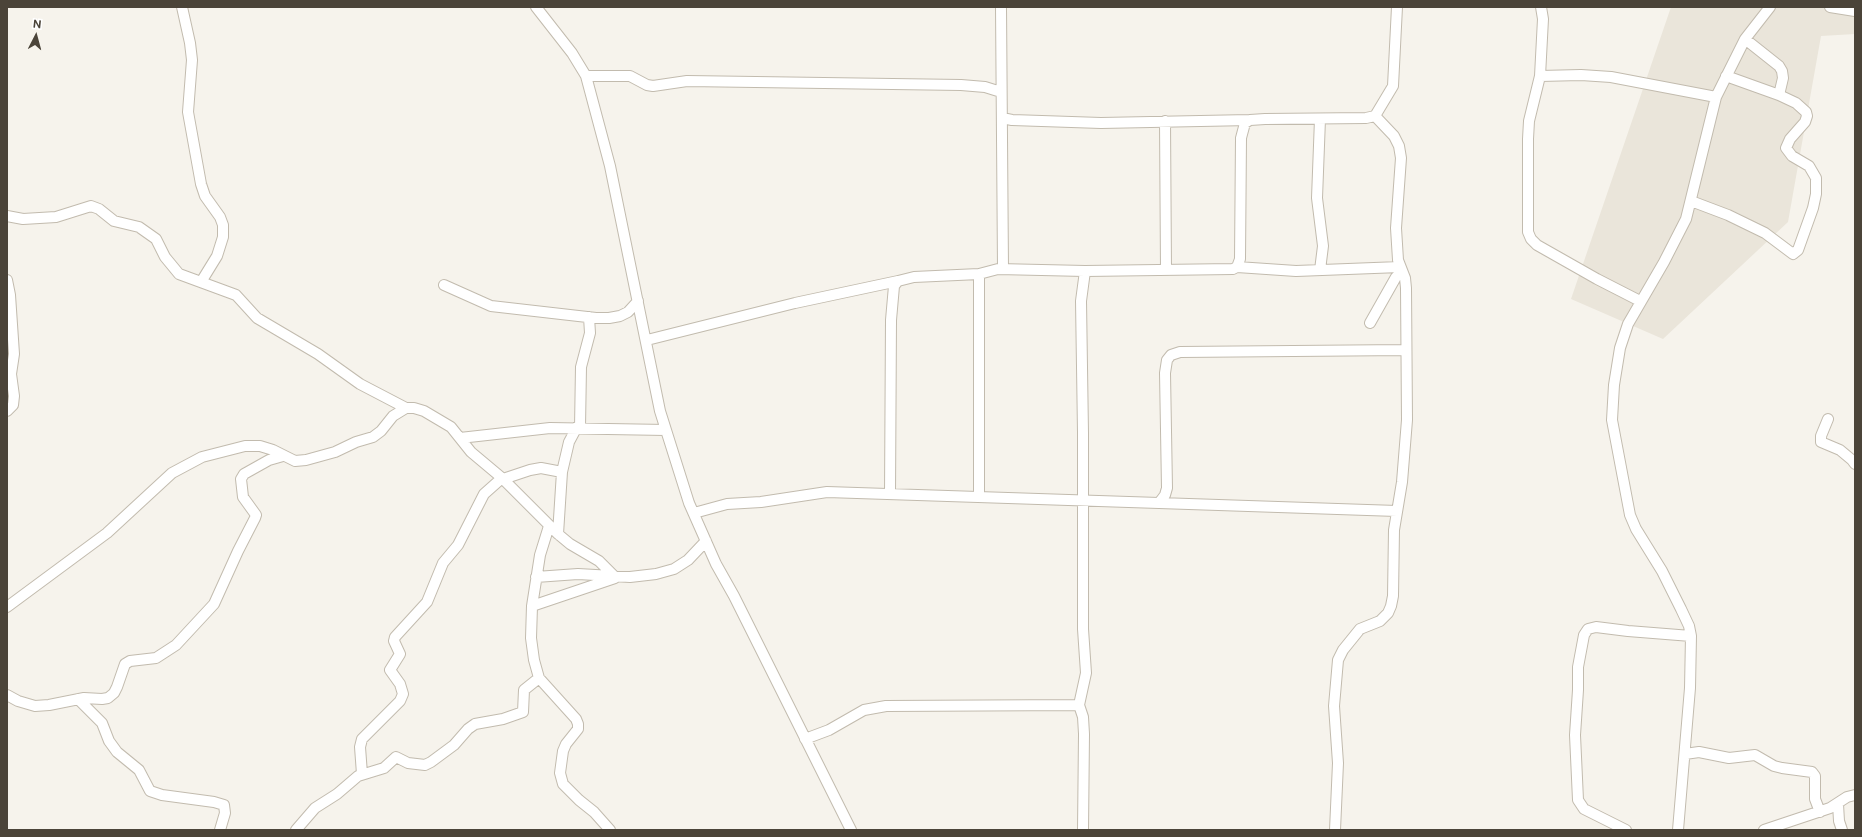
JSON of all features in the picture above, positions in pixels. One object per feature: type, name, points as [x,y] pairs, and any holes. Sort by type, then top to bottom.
[{"type":"street","points":[[182,7],[192,60],[188,112],[200,184],[218,214],[222,225],[223,237],[217,256],[201,282]]},
{"type":"street","points":[[536,7],[572,53],[586,76],[610,166],[647,340],[660,410],[694,513],[706,541],[851,830]]},
{"type":"street","points":[[1001,7],[1003,269]]},
{"type":"street","points":[[1002,118],[1012,120],[1087,122],[1320,119],[1366,118],[1375,116],[1394,83],[1397,7]]},
{"type":"street","points":[[1541,7],[1543,19],[1540,76],[1529,121],[1528,232],[1531,239],[1537,245],[1597,279],[1640,301]]},
{"type":"street","points":[[1678,830],[1692,662],[1691,636],[1689,626],[1662,571],[1636,529],[1630,515],[1612,420],[1614,385],[1622,342],[1628,324],[1680,233],[1691,201],[1716,97],[1745,39],[1770,7]]},
{"type":"street","points":[[1830,7],[1855,11]]},
{"type":"street","points":[[1745,39],[1779,66],[1782,71],[1783,78],[1780,95]]},
{"type":"street","points":[[1540,76],[1581,75],[1611,77],[1716,97]]},
{"type":"street","points":[[586,76],[630,76],[647,85],[653,86],[687,81],[961,85],[985,87],[1001,92]]},
{"type":"street","points":[[1691,201],[1728,215],[1765,233],[1790,253],[1795,253],[1798,250],[1815,201],[1816,178],[1809,166],[1792,156],[1786,148],[1787,143],[1805,122],[1807,114],[1800,106],[1780,95],[1726,76]]},
{"type":"street","points":[[1335,830],[1338,763],[1334,706],[1338,660],[1343,650],[1360,630],[1380,621],[1388,613],[1391,606],[1393,596],[1394,530],[1402,482],[1408,407],[1406,288],[1398,260],[1396,228],[1401,158],[1399,146],[1394,136],[1375,116]]},
{"type":"street","points":[[1320,119],[1318,198],[1323,246],[1320,270]]},
{"type":"street","points":[[1237,267],[1240,259],[1241,138],[1245,123],[1250,120]]},
{"type":"street","points":[[1165,121],[1166,270]]},
{"type":"street","points":[[7,216],[23,219],[56,217],[88,206],[94,207],[114,221],[134,225],[152,236],[169,262],[179,274],[236,295],[257,318],[318,354],[360,384],[406,408],[419,409],[434,416],[451,427],[472,452],[503,479],[549,526],[570,544],[599,561],[616,576]]},
{"type":"street","points":[[647,340],[788,304],[914,277],[979,274],[1003,269],[1085,271],[1230,270],[1237,267],[1296,271],[1401,269]]},
{"type":"street","points":[[1370,322],[1401,269]]},
{"type":"street","points":[[1083,830],[1084,734],[1079,704],[1086,673],[1083,629],[1081,301],[1085,271]]},
{"type":"street","points":[[979,274],[979,496]]},
{"type":"street","points":[[7,280],[10,295],[14,358],[11,374],[14,399],[12,407],[7,410]]},
{"type":"street","points":[[890,494],[891,320],[894,286],[898,281]]},
{"type":"street","points":[[444,285],[491,306],[589,317],[609,318],[620,316],[628,312],[638,301]]},
{"type":"street","points":[[558,534],[562,472],[569,442],[578,427],[581,368],[590,333],[589,317]]},
{"type":"street","points":[[1159,503],[1165,495],[1167,488],[1165,373],[1167,360],[1172,355],[1180,352],[1406,350]]},
{"type":"street","points":[[7,607],[107,532],[172,473],[202,456],[245,446],[260,446],[295,460],[306,460],[335,452],[356,442],[373,437],[381,431],[393,416],[406,408]]},
{"type":"street","points":[[1828,419],[1821,436],[1822,442],[1840,450],[1855,464]]},
{"type":"street","points":[[460,438],[514,431],[578,427],[666,430]]},
{"type":"street","points":[[7,695],[18,701],[35,706],[49,705],[78,699],[108,698],[117,688],[125,664],[130,661],[156,658],[176,645],[214,604],[255,518],[256,515],[243,497],[241,479],[244,474],[268,460],[283,456]]},
{"type":"street","points":[[362,774],[360,747],[362,739],[400,701],[404,694],[400,684],[390,670],[400,654],[394,641],[395,637],[427,602],[442,563],[458,545],[484,494],[503,479],[530,470],[541,468],[562,472]]},
{"type":"street","points":[[694,513],[727,504],[761,502],[815,493],[979,496],[1398,511]]},
{"type":"street","points":[[549,526],[545,536],[536,577],[532,606],[531,638],[534,660],[539,678],[576,719],[578,724],[578,729],[566,744],[563,751],[560,773],[562,784],[578,800],[594,812],[610,830]]},
{"type":"street","points":[[536,577],[578,574],[643,576],[666,572],[688,560],[706,541]]},
{"type":"street","points":[[532,606],[616,576]]},
{"type":"street","points":[[1626,830],[1584,809],[1578,800],[1575,735],[1578,667],[1584,635],[1588,628],[1596,627],[1628,632],[1691,636]]},
{"type":"street","points":[[296,830],[315,808],[362,774],[372,773],[384,768],[396,757],[416,765],[425,765],[454,745],[468,729],[475,724],[503,719],[522,712],[524,690],[539,678]]},
{"type":"street","points":[[78,699],[102,723],[109,741],[117,752],[139,770],[150,791],[162,795],[214,802],[224,806],[226,813],[220,830]]},
{"type":"street","points":[[805,739],[829,730],[864,710],[886,706],[1079,704]]},
{"type":"street","points":[[1685,754],[1699,752],[1729,758],[1755,755],[1774,766],[1812,772],[1815,776],[1815,799],[1820,812]]},
{"type":"street","points":[[1764,830],[1820,812],[1838,804],[1847,797],[1855,795]]},
{"type":"street","points":[[1838,804],[1839,821],[1842,830]]},
{"type":"shaded area","points":[[1671,7],[1855,7],[1855,34],[1821,36],[1788,222],[1663,339],[1571,299]]}]
